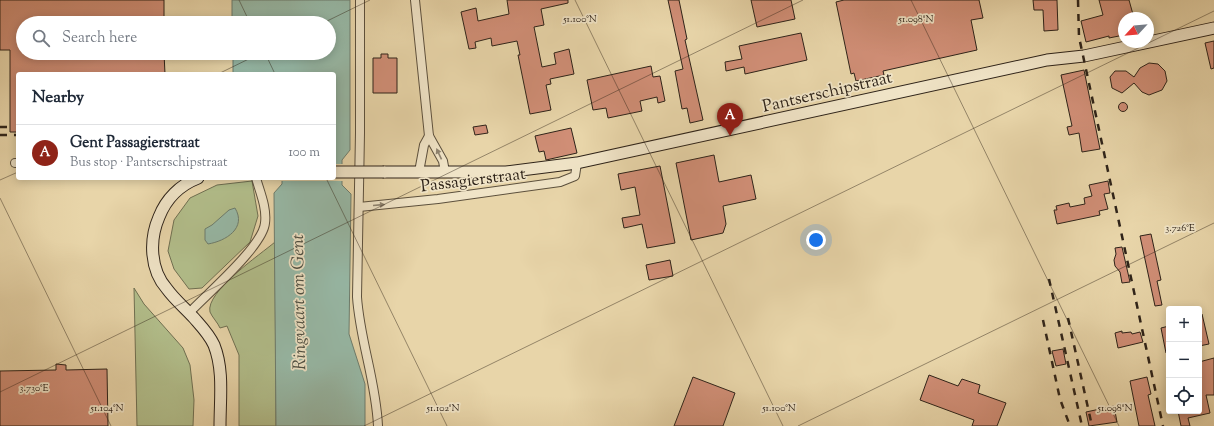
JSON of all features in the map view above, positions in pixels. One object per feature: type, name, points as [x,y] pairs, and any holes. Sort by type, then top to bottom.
[{"type":"main road","name":"Pantserschipstraat","points":[[336,172],[521,171],[577,163],[1047,60],[1084,56],[1214,28]]},
{"type":"main road","points":[[194,180],[182,187],[169,198],[160,215],[153,236],[154,260],[166,289],[206,331],[213,343],[218,356],[220,372],[220,426]]},
{"type":"street","points":[[360,0],[357,297],[359,321],[377,399],[378,426]]},
{"type":"street","points":[[415,0],[429,136],[443,161],[445,172]]},
{"type":"street","points":[[419,172],[424,145],[429,136]]},
{"type":"street","name":"Passagierstraat","points":[[359,207],[560,182],[575,176],[577,172],[577,163]]},
{"type":"street","points":[[190,313],[249,252],[262,234],[265,223],[265,211],[257,180]]},
{"type":"green space","points":[[252,181],[258,216],[250,242],[202,288],[189,289],[174,269],[168,251],[174,220],[190,198],[217,185]]},
{"type":"green space","points":[[275,242],[276,426],[239,426],[239,355],[227,326],[220,328],[211,314],[211,304],[216,294],[235,274]]},
{"type":"green space","points":[[134,288],[144,304],[183,348],[190,365],[194,400],[193,426],[137,426]]},
{"type":"water","name":"Ringvaart om Gent","points":[[232,0],[350,0],[350,150],[342,160],[342,185],[351,194],[349,334],[365,384],[365,426],[276,426],[274,193],[282,184],[282,180],[336,180],[336,72],[233,72],[233,60],[336,60],[336,16],[232,16]]},
{"type":"water","points":[[235,208],[238,215],[238,222],[233,232],[222,240],[208,244],[205,240],[205,229],[212,225],[229,210]]},
{"type":"pier","points":[[336,164],[344,164],[344,181],[280,181],[336,180]]},
{"type":"building","points":[[0,0],[164,0],[164,16],[16,16],[16,60],[164,60],[165,72],[16,72],[16,132],[10,132],[10,50],[0,50]]},
{"type":"building","points":[[507,0],[568,0],[568,3],[541,9],[544,25],[534,27],[542,67],[556,64],[554,53],[569,49],[574,74],[550,79],[551,84],[546,85],[551,110],[530,114],[518,55],[520,55],[517,41],[492,46],[491,38],[475,42],[476,48],[469,49],[461,12],[476,8],[478,21],[509,14]]},
{"type":"building","points":[[668,0],[679,0],[687,39],[685,40],[703,120],[690,123],[687,108],[682,109],[675,71],[683,69]]},
{"type":"building","points":[[751,0],[791,0],[795,19],[757,27]]},
{"type":"building","points":[[844,0],[979,0],[983,18],[971,20],[977,50],[883,71],[884,75],[856,81],[854,73],[851,74],[836,2]]},
{"type":"building","points":[[1033,0],[1057,0],[1058,30],[1044,31],[1043,10],[1034,10]]},
{"type":"building","points":[[1099,0],[1129,0],[1132,12],[1118,12],[1118,36],[1109,38],[1109,36],[1086,42],[1081,21],[1103,15]]},
{"type":"building","points":[[801,33],[807,60],[745,74],[744,67],[726,71],[725,62],[742,59],[739,46]]},
{"type":"building","points":[[1214,41],[1214,68],[1211,69],[1205,43]]},
{"type":"building","points":[[381,54],[388,54],[388,58],[397,58],[397,93],[373,93],[373,58],[381,58]]},
{"type":"building","points":[[1149,63],[1158,64],[1165,71],[1167,81],[1162,90],[1149,95],[1142,92],[1134,83],[1122,93],[1112,88],[1110,77],[1115,71],[1126,71],[1134,77],[1140,68]]},
{"type":"building","points":[[651,66],[653,77],[660,76],[665,101],[658,103],[657,97],[640,101],[642,111],[608,118],[606,108],[593,110],[587,80]]},
{"type":"building","points":[[1084,70],[1100,149],[1082,152],[1079,133],[1069,135],[1067,127],[1072,126],[1061,75]]},
{"type":"building","points":[[1123,102],[1128,107],[1123,112],[1118,107]]},
{"type":"building","points":[[486,125],[488,133],[475,135],[473,127]]},
{"type":"building","points":[[571,128],[577,153],[546,160],[544,151],[539,152],[535,136]]},
{"type":"building","points":[[714,155],[719,182],[751,175],[756,199],[723,206],[726,224],[723,233],[691,240],[676,163]]},
{"type":"building","points":[[660,166],[675,243],[647,248],[642,224],[624,228],[622,218],[640,215],[635,187],[621,190],[618,174]]},
{"type":"building","points":[[1108,181],[1110,193],[1104,194],[1108,209],[1099,211],[1100,215],[1057,224],[1054,210],[1057,210],[1056,206],[1069,203],[1070,207],[1085,204],[1084,198],[1092,196],[1089,185]]},
{"type":"building","points":[[1151,234],[1161,280],[1157,281],[1162,305],[1155,306],[1140,236]]},
{"type":"building","points":[[1122,247],[1130,282],[1122,283],[1120,272],[1115,266],[1114,260],[1116,254],[1115,248]]},
{"type":"building","points":[[670,260],[673,276],[649,280],[646,265]]},
{"type":"building","points":[[1202,314],[1209,344],[1202,345]]},
{"type":"building","points":[[1166,327],[1166,353],[1161,328]]},
{"type":"building","points":[[1122,331],[1122,333],[1131,332],[1132,334],[1140,332],[1143,342],[1118,348],[1115,333]]},
{"type":"building","points":[[1063,349],[1066,364],[1056,366],[1052,351]]},
{"type":"building","points":[[1214,358],[1214,395],[1206,395],[1210,413],[1188,418],[1190,426],[1181,426],[1179,414],[1202,414],[1202,361]]},
{"type":"building","points":[[56,364],[66,365],[66,370],[107,369],[108,426],[0,426],[0,371],[56,370]]},
{"type":"building","points":[[929,375],[958,386],[962,379],[980,385],[978,393],[1006,403],[997,426],[972,426],[974,420],[920,400]]},
{"type":"building","points":[[693,377],[735,393],[723,426],[674,426]]},
{"type":"building","points":[[1147,377],[1151,394],[1148,395],[1155,426],[1139,426],[1130,381]]},
{"type":"building","points":[[1114,406],[1117,422],[1089,426],[1086,412]]},
{"type":"railway","points":[[1078,0],[1079,37],[1163,426]]},
{"type":"railway","points":[[0,127],[10,127]]},
{"type":"railway","points":[[0,135],[16,135]]},
{"type":"railway","points":[[1049,279],[1082,426]]},
{"type":"railway","points":[[1068,318],[1092,426]]},
{"type":"railway","points":[[1043,320],[1060,399],[1070,426]]},
{"type":"place","name":"Gent Passagierstraat","points":[[730,136]]}]
